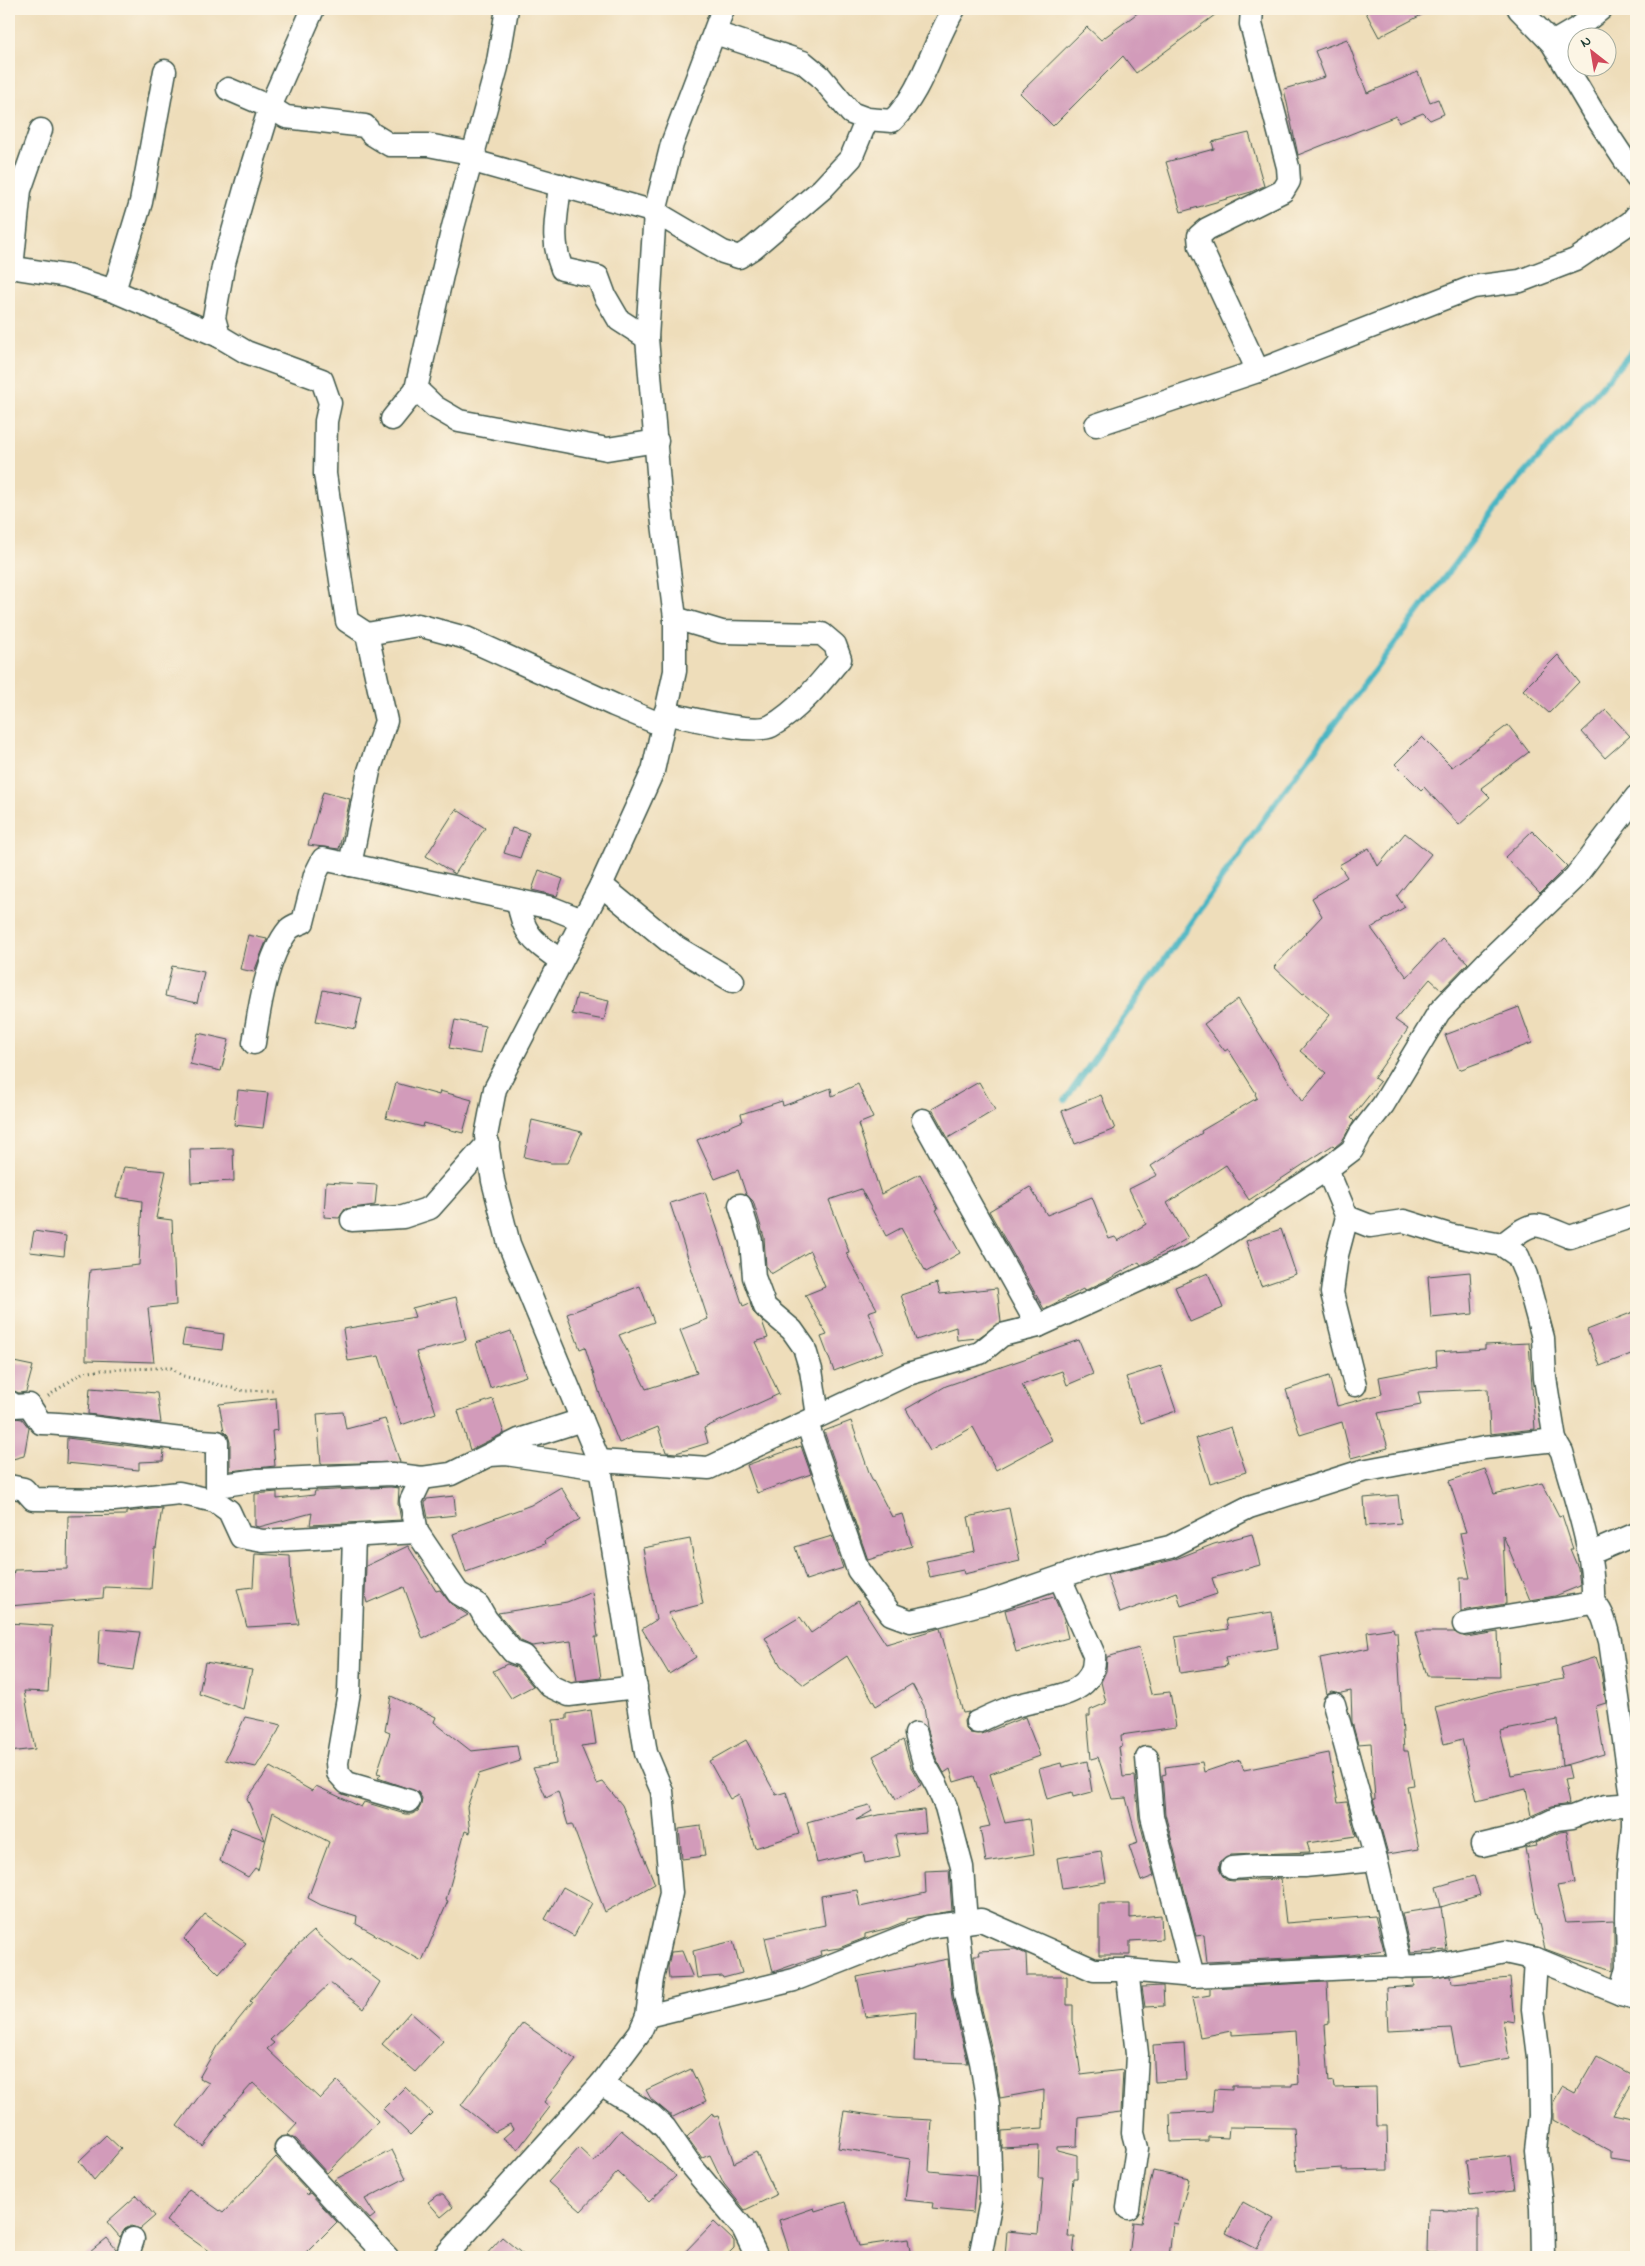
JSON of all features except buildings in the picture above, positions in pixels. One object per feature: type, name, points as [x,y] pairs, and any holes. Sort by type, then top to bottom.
[{"type":"street","points":[[219,336],[214,318],[223,267],[270,107],[313,9]]},
{"type":"street","points":[[392,419],[416,389],[454,227],[497,67],[507,9]]},
{"type":"street","points":[[444,2257],[601,2084],[640,2032],[647,2016],[652,1978],[671,1893],[662,1791],[646,1753],[600,1464],[509,1244],[493,1181],[486,1136],[495,1089],[601,884],[653,770],[675,671],[675,618],[661,508],[647,338],[655,212],[672,144],[723,9]]},
{"type":"street","points":[[715,33],[803,62],[820,76],[852,113],[867,119],[892,121],[905,108],[928,64],[942,29],[954,9]]},
{"type":"street","points":[[1252,9],[1251,24],[1289,181],[1283,191],[1207,229],[1199,236],[1200,246],[1258,371]]},
{"type":"street","points":[[1519,9],[1552,43],[1592,112],[1636,177]]},
{"type":"street","points":[[1552,43],[1576,29],[1601,9]]},
{"type":"street","points":[[114,291],[141,202],[165,71]]},
{"type":"street","points":[[228,89],[270,107],[286,117],[365,126],[372,134],[390,145],[428,145],[474,157],[560,185],[655,212],[724,252],[739,257],[753,248],[822,189],[851,158],[867,119]]},
{"type":"street","points":[[41,130],[20,190],[10,268],[67,276],[114,291],[219,336],[246,352],[322,380],[330,403],[326,421],[325,474],[347,621],[367,634],[418,625],[466,638],[614,705],[664,719],[733,727],[770,727],[811,695],[840,659],[835,645],[822,634],[722,632],[675,618]]},
{"type":"street","points":[[560,185],[554,242],[562,269],[598,277],[605,296],[619,320],[647,338]]},
{"type":"street","points":[[1096,425],[1258,371],[1473,287],[1520,281],[1575,260],[1631,222],[1636,216]]},
{"type":"street","points":[[416,389],[435,408],[459,421],[607,448],[657,442]]},
{"type":"street","points":[[350,865],[368,771],[386,721],[367,634]]},
{"type":"street","points":[[485,1455],[506,1454],[600,1464],[708,1468],[908,1374],[980,1353],[1002,1335],[1038,1326],[1192,1256],[1327,1169],[1352,1150],[1361,1133],[1383,1105],[1439,1012],[1490,959],[1575,877],[1636,797]]},
{"type":"street","points":[[254,1043],[259,1007],[273,955],[290,928],[303,922],[314,875],[323,860],[552,908],[582,920]]},
{"type":"street","points":[[601,884],[676,947],[734,981]]},
{"type":"street","points":[[518,901],[520,918],[532,940],[561,961]]},
{"type":"street","points":[[923,1120],[1038,1326]]},
{"type":"street","points":[[352,1220],[403,1217],[430,1208],[488,1143]]},
{"type":"street","points":[[1327,1169],[1347,1217],[1337,1255],[1332,1293],[1355,1385]]},
{"type":"street","points":[[740,1205],[751,1241],[754,1277],[765,1307],[792,1330],[804,1347],[811,1370],[813,1420],[858,1570],[891,1614],[910,1621],[935,1616],[1060,1578],[1098,1564],[1170,1547],[1249,1507],[1362,1471],[1484,1448],[1555,1440]]},
{"type":"street","points":[[1502,1245],[1525,1226],[1540,1225],[1570,1237],[1636,1215]]},
{"type":"street","points":[[1347,1217],[1370,1226],[1404,1221],[1449,1235],[1502,1245],[1518,1256],[1543,1338],[1545,1378],[1555,1440],[1562,1452],[1589,1554],[1594,1584],[1593,1603]]},
{"type":"street","points":[[9,1402],[16,1406],[29,1405],[42,1423],[80,1424],[167,1438],[217,1442],[217,1486],[258,1480],[391,1474],[422,1478],[451,1474],[485,1455],[519,1440],[582,1420]]},
{"type":"street","points":[[422,1478],[411,1501],[417,1532],[458,1593],[478,1605],[513,1652],[524,1656],[550,1686],[569,1695],[636,1687]]},
{"type":"street","points":[[9,1486],[24,1489],[33,1499],[114,1500],[179,1493],[215,1501],[229,1511],[242,1537],[263,1541],[417,1532]]},
{"type":"street","points":[[1589,1554],[1636,1534]]},
{"type":"street","points":[[354,1536],[349,1692],[337,1763],[338,1773],[348,1783],[409,1801]]},
{"type":"street","points":[[977,1722],[1014,1707],[1071,1692],[1089,1679],[1094,1667],[1094,1655],[1060,1578]]},
{"type":"street","points":[[647,2016],[794,1980],[928,1927],[981,1920],[1094,1970],[1127,1970],[1193,1976],[1370,1967],[1401,1968],[1435,1966],[1505,1952],[1536,1959],[1629,1996],[1628,1875],[1634,1804],[1610,1641],[1598,1606],[1593,1603],[1464,1624]]},
{"type":"street","points":[[1334,1704],[1376,1859],[1401,1968]]},
{"type":"street","points":[[916,1734],[924,1763],[946,1807],[962,1867],[962,1923],[966,1995],[988,2104],[991,2201],[980,2257]]},
{"type":"street","points":[[1148,1758],[1152,1816],[1193,1976]]},
{"type":"street","points":[[1482,1844],[1520,1836],[1556,1819],[1572,1817],[1590,1810],[1607,1806],[1634,1804]]},
{"type":"street","points":[[1232,1868],[1304,1866],[1376,1859]]},
{"type":"street","points":[[1536,1959],[1533,2009],[1539,2057],[1540,2116],[1536,2150],[1542,2207],[1543,2257]]},
{"type":"street","points":[[1127,1970],[1137,2054],[1133,2132],[1137,2148],[1128,2208]]},
{"type":"street","points":[[601,2084],[651,2115],[665,2128],[692,2167],[743,2228],[757,2257]]},
{"type":"street","points":[[286,2148],[387,2257]]},
{"type":"path","points":[[37,1416],[46,1397],[82,1373],[102,1370],[171,1368],[183,1376],[244,1391],[273,1390]]},
{"type":"waterway","points":[[1065,1100],[1283,792],[1508,493],[1636,347]]}]
